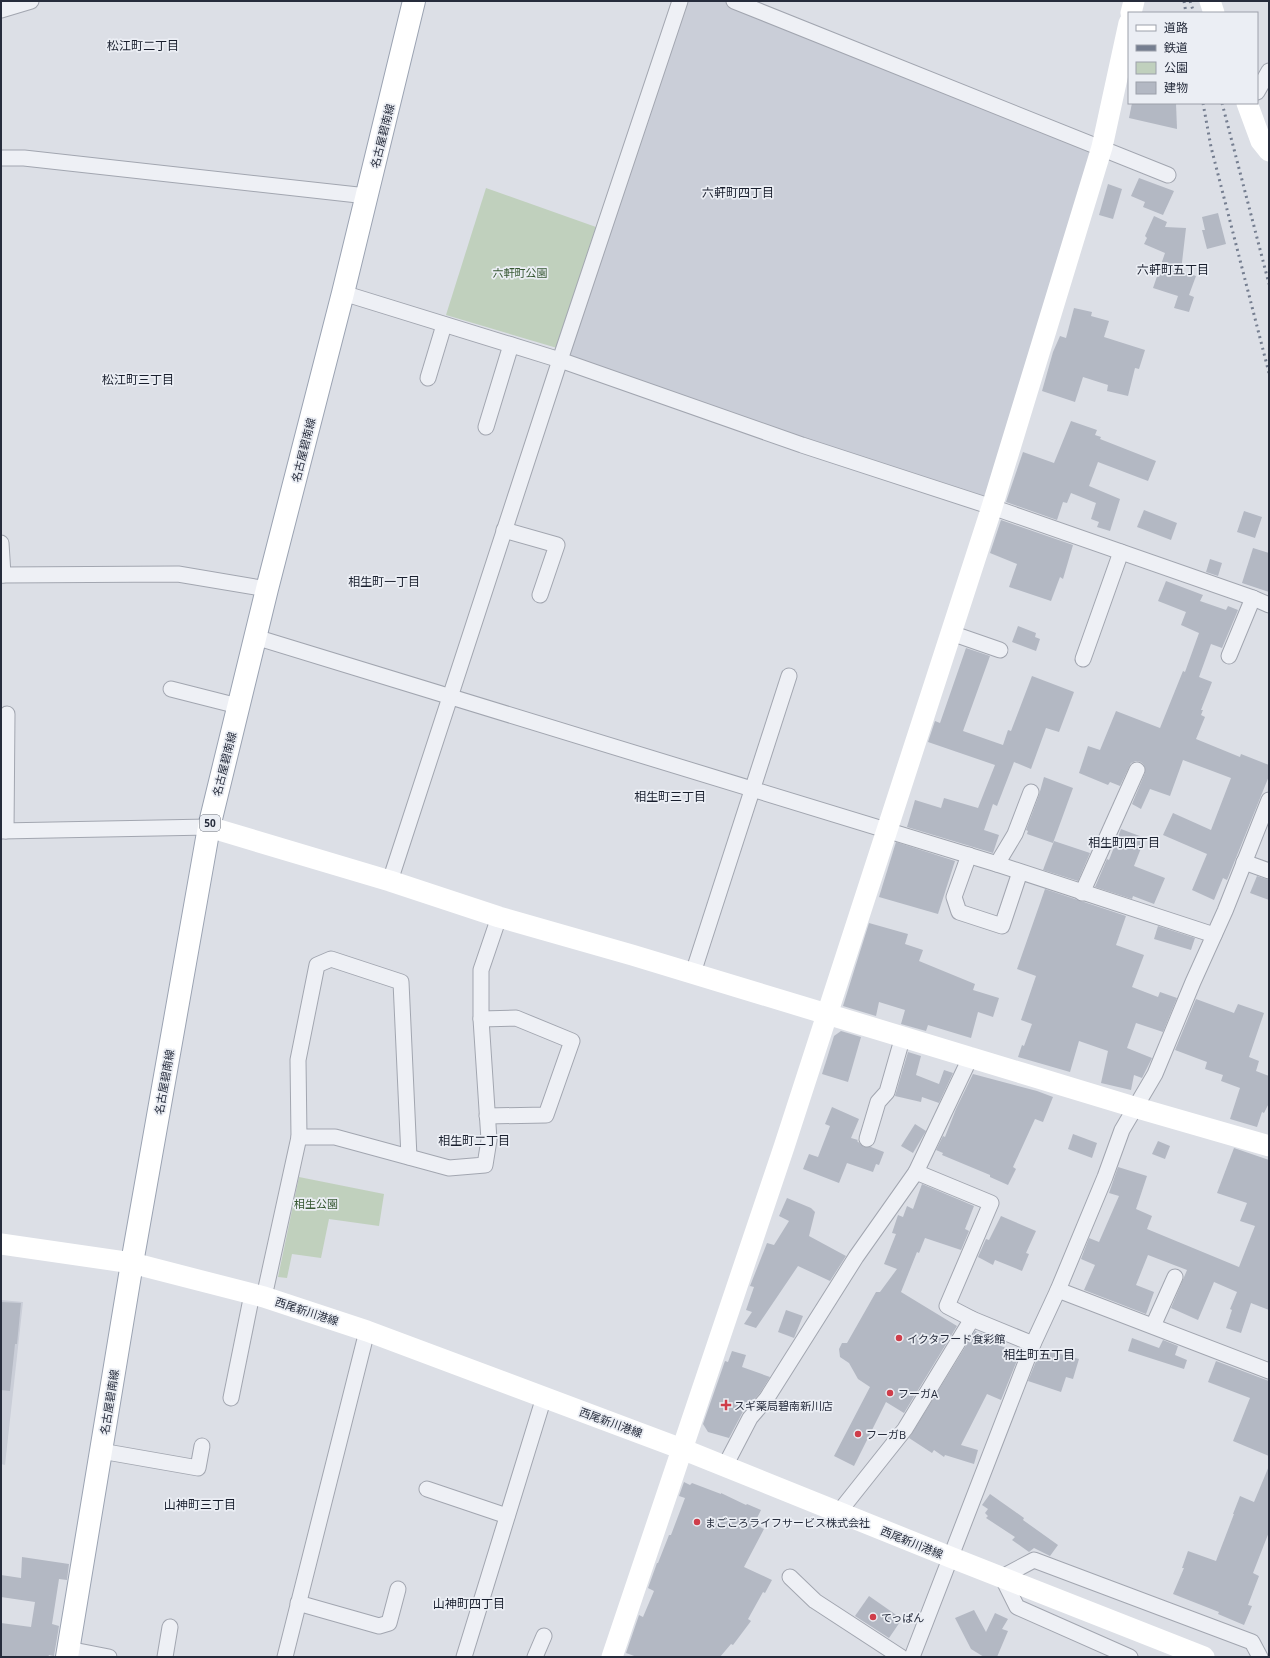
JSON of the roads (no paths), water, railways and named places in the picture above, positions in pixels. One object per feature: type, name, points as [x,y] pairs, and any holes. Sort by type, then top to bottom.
[{"type":"main road","name":"名古屋碧南線","points":[[67,1653],[132,1263],[209,828],[267,589],[343,293],[414,1]]},
{"type":"street","points":[[1,10],[31,1]]},
{"type":"street","points":[[390,881],[449,696],[680,1]]},
{"type":"street","points":[[734,1],[1102,147],[1168,175]]},
{"type":"street","points":[[1131,12],[1134,1]]},
{"type":"street","points":[[1210,1],[1214,12]]},
{"type":"street","points":[[612,1657],[784,1147],[992,507],[1102,147],[1128,28]]},
{"type":"street","points":[[1258,89],[1269,71]]},
{"type":"street","points":[[1252,104],[1261,141],[1269,151]]},
{"type":"street","points":[[1,158],[32,158],[367,196]]},
{"type":"street","points":[[343,293],[560,360],[802,445],[992,507],[1254,598],[1269,605]]},
{"type":"street","points":[[428,378],[444,325]]},
{"type":"street","points":[[486,427],[511,346]]},
{"type":"street","points":[[504,530],[557,545],[540,595]]},
{"type":"street","points":[[1,543],[2,575],[178,574],[267,589]]},
{"type":"street","points":[[1083,659],[1122,552]]},
{"type":"street","points":[[1230,656],[1254,598]]},
{"type":"street","points":[[951,633],[1000,650]]},
{"type":"street","points":[[255,637],[969,855],[1214,935]]},
{"type":"street","points":[[693,973],[788,676]]},
{"type":"street","points":[[171,689],[238,706]]},
{"type":"street","points":[[7,714],[4,831],[209,828],[390,881],[499,917],[693,973],[826,1014],[971,1056],[1134,1107],[1269,1146]]},
{"type":"street","points":[[1082,893],[1137,770]]},
{"type":"street","points":[[997,864],[1015,834],[1032,792]]},
{"type":"street","points":[[912,1657],[1033,1344],[1058,1290],[1105,1177],[1122,1130],[1154,1074],[1214,935],[1269,800]]},
{"type":"street","points":[[969,855],[954,897],[959,912],[1002,926],[1020,872]]},
{"type":"street","points":[[1244,862],[1269,871]]},
{"type":"street","points":[[299,1137],[335,1137],[449,1168],[485,1165],[489,1140],[481,1019],[481,970],[499,917]]},
{"type":"street","points":[[231,1398],[299,1137],[298,1060],[317,965],[331,958],[401,982],[410,1157]]},
{"type":"street","points":[[481,1019],[516,1018],[572,1041],[546,1115],[487,1116]]},
{"type":"street","points":[[867,1139],[878,1102],[887,1092],[902,1036]]},
{"type":"street","points":[[725,1466],[750,1418],[766,1398],[856,1257],[916,1172],[971,1056]]},
{"type":"street","points":[[916,1172],[991,1203],[947,1306],[972,1319],[1033,1344]]},
{"type":"street","name":"西尾新川港線","points":[[1,1244],[132,1263],[258,1295],[367,1331],[682,1448],[950,1557],[1204,1657]]},
{"type":"street","points":[[1153,1326],[1175,1277]]},
{"type":"street","points":[[1058,1290],[1269,1371]]},
{"type":"street","points":[[839,1512],[905,1429],[972,1319]]},
{"type":"street","points":[[284,1657],[367,1331]]},
{"type":"street","points":[[464,1657],[544,1397]]},
{"type":"street","points":[[101,1451],[198,1468],[202,1446]]},
{"type":"street","points":[[427,1489],[507,1516]]},
{"type":"street","points":[[1130,1657],[1017,1607],[1002,1577],[1034,1560],[1252,1642],[1260,1657]]},
{"type":"street","points":[[790,1577],[815,1601],[901,1657]]},
{"type":"street","points":[[298,1603],[379,1626],[389,1623],[398,1588]]},
{"type":"street","points":[[165,1657],[170,1627]]},
{"type":"street","points":[[535,1657],[544,1636]]},
{"type":"street","points":[[67,1653],[109,1657]]},
{"type":"railway","points":[[1184,1],[1186,12]]},
{"type":"railway","points":[[1190,1],[1194,12]]},
{"type":"railway","points":[[1203,104],[1211,147],[1269,373]]},
{"type":"railway","points":[[1222,104],[1269,284]]},
{"type":"place","name":"イクタフード食彩館","points":[[899,1338]]},
{"type":"place","name":"フーガA","points":[[890,1393]]},
{"type":"place","name":"スギ薬局碧南新川店","points":[[726,1405]]},
{"type":"place","name":"フーガB","points":[[858,1434]]},
{"type":"place","name":"まごころライフサービス株式会社","points":[[697,1522]]},
{"type":"place","name":"てっぱん","points":[[873,1617]]},
{"type":"district","name":"松江町二丁目","points":[[143,45]]},
{"type":"district","name":"六軒町四丁目","points":[[738,192]]},
{"type":"district","name":"六軒町五丁目","points":[[1173,269]]},
{"type":"district","name":"松江町三丁目","points":[[138,379]]},
{"type":"district","name":"相生町一丁目","points":[[384,581]]},
{"type":"district","name":"相生町三丁目","points":[[670,796]]},
{"type":"district","name":"相生町四丁目","points":[[1124,842]]},
{"type":"district","name":"相生町二丁目","points":[[474,1140]]},
{"type":"district","name":"相生町五丁目","points":[[1039,1354]]},
{"type":"district","name":"山神町三丁目","points":[[200,1504]]},
{"type":"district","name":"山神町四丁目","points":[[469,1603]]},
{"type":"park label","name":"六軒町公園","points":[[520,272]]},
{"type":"park label","name":"相生公園","points":[[316,1203]]}]
